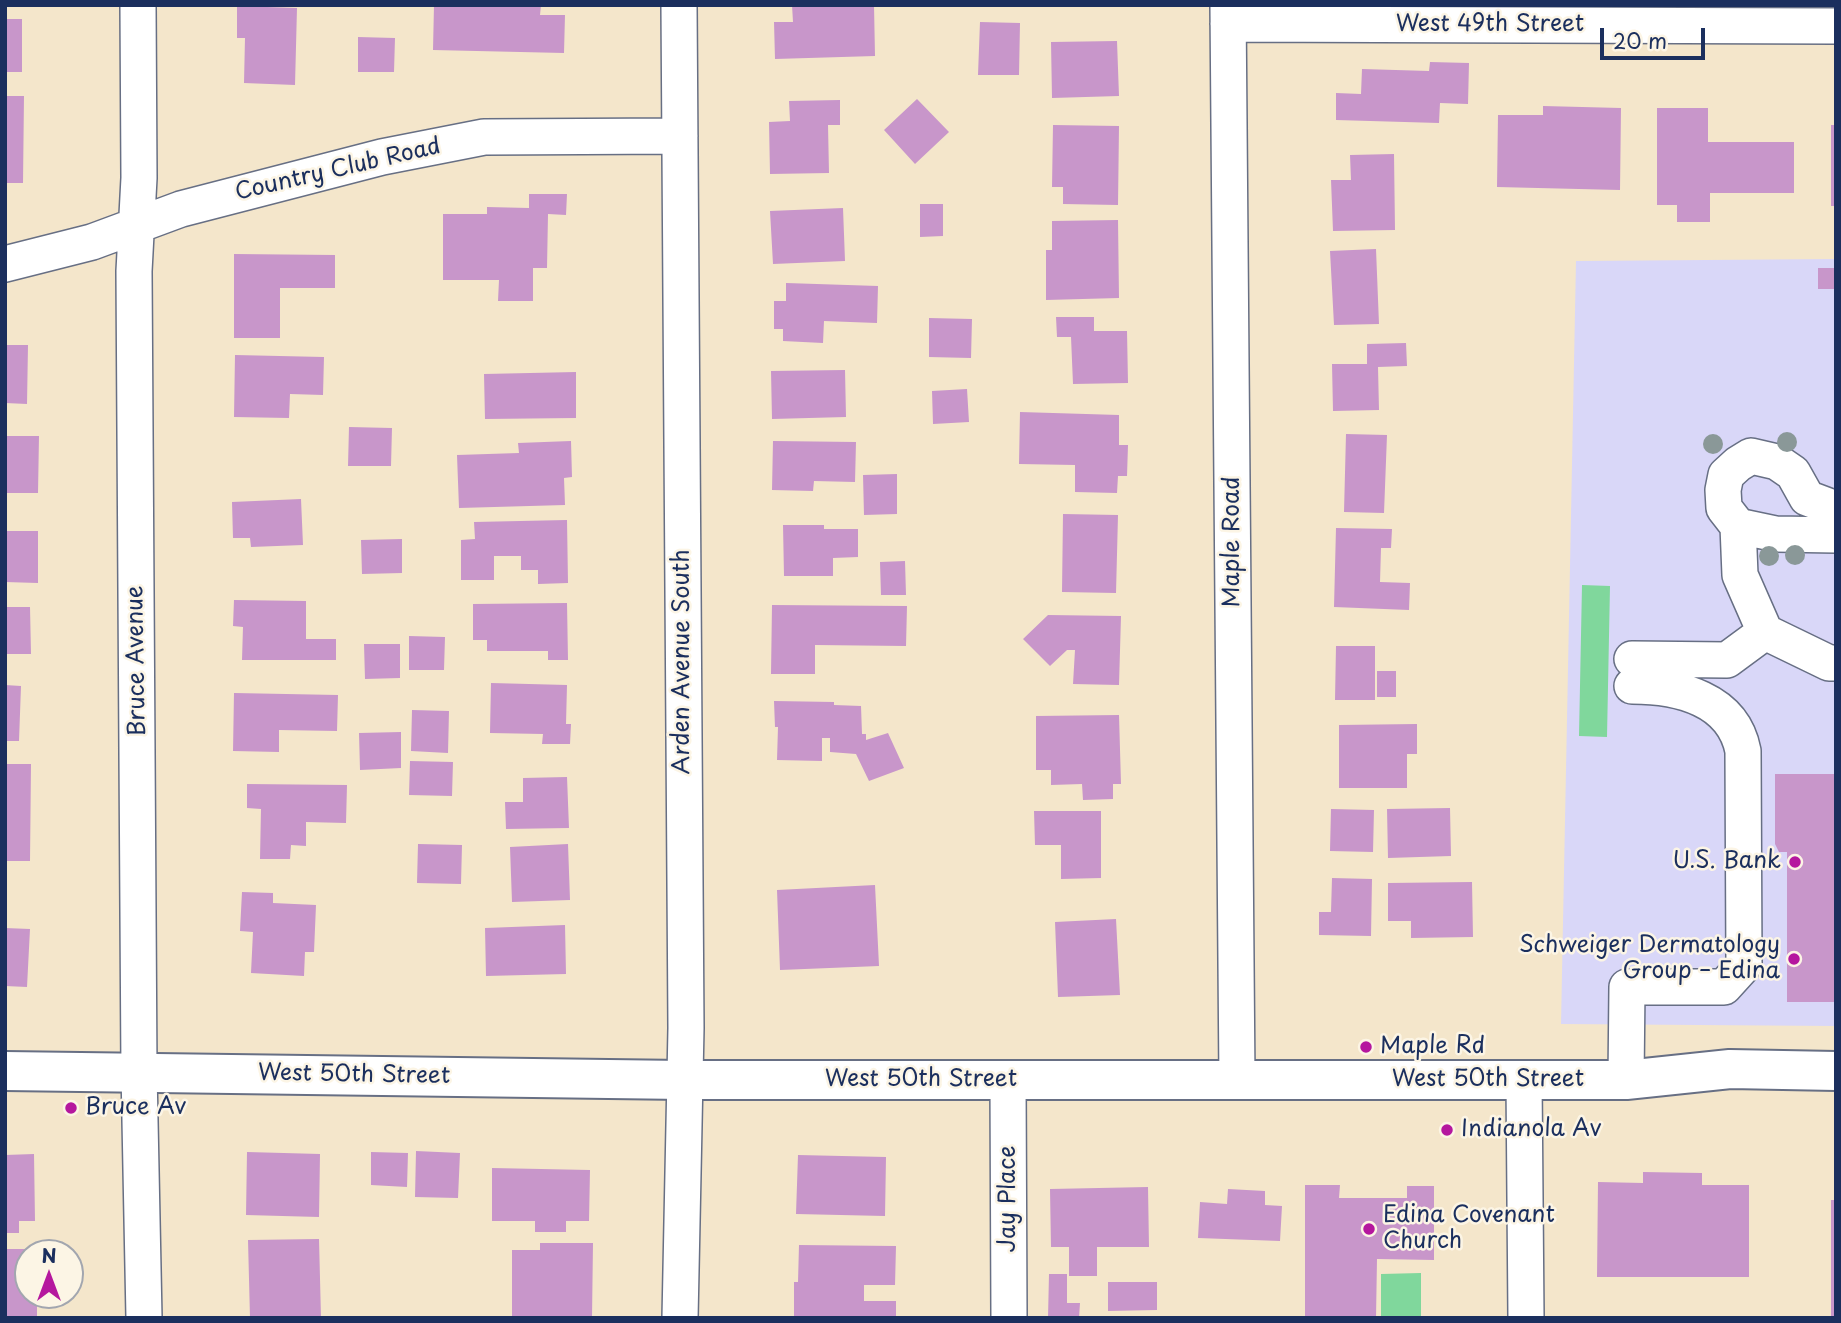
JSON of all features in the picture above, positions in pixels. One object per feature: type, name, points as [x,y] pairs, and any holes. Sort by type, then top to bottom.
[{"type":"main road","name":"West 50th Street","points":[[5,1071],[684,1080],[1626,1080],[1730,1069],[1836,1071]]},
{"type":"street","name":"Bruce Avenue","points":[[138,5],[139,178],[134,271],[139,1072],[144,1318]]},
{"type":"street","name":"Arden Avenue South","points":[[679,5],[686,1014],[680,1318]]},
{"type":"street","name":"West 49th Street","points":[[1228,15],[1791,16],[1836,26]]},
{"type":"street","name":"Maple Road","points":[[1228,15],[1237,1080]]},
{"type":"street","name":"Country Club Road","points":[[5,264],[92,242],[181,209],[382,157],[484,137],[680,136]]},
{"type":"street","points":[[1836,509],[1807,498],[1793,474],[1777,462],[1751,456],[1726,475],[1724,508],[1738,526],[1740,575],[1765,632],[1829,663],[1836,663]]},
{"type":"street","points":[[1738,526],[1776,534],[1836,535]]},
{"type":"street","points":[[1626,1080],[1627,987],[1724,988],[1744,965],[1743,751],[1740,734],[1730,718],[1712,704],[1658,686],[1632,673],[1727,660],[1765,632]]},
{"type":"street","name":"Jay Place","points":[[1008,1080],[1009,1318]]},
{"type":"street","points":[[1524,1080],[1526,1318]]},
{"type":"shaded area","points":[[1836,259],[1836,1026],[1561,1024],[1576,261]]},
{"type":"green space","points":[[1582,585],[1610,586],[1607,737],[1579,736]]},
{"type":"green space","points":[[1421,1273],[1421,1318],[1381,1318],[1381,1274]]},
{"type":"building","points":[[434,5],[541,5],[540,15],[565,15],[564,53],[433,50]]},
{"type":"building","points":[[792,5],[874,5],[875,56],[775,59],[774,22],[793,22]]},
{"type":"building","points":[[237,6],[297,8],[295,85],[244,83],[245,38],[237,38]]},
{"type":"building","points":[[5,19],[22,19],[22,72],[5,72]]},
{"type":"building","points":[[980,22],[1020,23],[1019,75],[978,75]]},
{"type":"building","points":[[358,37],[395,38],[394,72],[358,72]]},
{"type":"building","points":[[1117,41],[1119,96],[1052,98],[1051,42]]},
{"type":"building","points":[[1430,62],[1469,63],[1468,104],[1440,103],[1439,123],[1336,120],[1336,93],[1361,94],[1362,69],[1429,71]]},
{"type":"building","points":[[5,96],[24,96],[23,183],[5,183]]},
{"type":"building","points":[[917,99],[949,132],[915,164],[884,130]]},
{"type":"building","points":[[840,100],[840,125],[828,125],[829,173],[770,174],[769,122],[790,121],[789,101]]},
{"type":"building","points":[[1543,106],[1621,108],[1620,190],[1497,187],[1498,115],[1543,115]]},
{"type":"building","points":[[1657,108],[1708,108],[1708,142],[1794,142],[1794,193],[1710,193],[1710,222],[1677,222],[1677,205],[1657,205]]},
{"type":"building","points":[[1053,125],[1119,126],[1118,205],[1063,204],[1063,187],[1052,187]]},
{"type":"building","points":[[1831,125],[1836,125],[1836,206],[1831,206]]},
{"type":"building","points":[[1394,154],[1395,230],[1333,231],[1331,180],[1351,180],[1350,155]]},
{"type":"building","points":[[529,194],[567,194],[566,215],[548,214],[547,268],[533,268],[533,301],[498,301],[499,280],[443,280],[443,214],[487,214],[487,207],[529,208]]},
{"type":"building","points":[[920,204],[943,204],[943,236],[920,237]]},
{"type":"building","points":[[843,208],[845,261],[773,264],[770,211]]},
{"type":"building","points":[[1118,220],[1119,298],[1046,300],[1046,250],[1052,250],[1052,221]]},
{"type":"building","points":[[1376,249],[1379,324],[1334,325],[1330,251]]},
{"type":"building","points":[[234,254],[335,255],[335,288],[280,288],[280,338],[234,338]]},
{"type":"building","points":[[1818,268],[1836,268],[1836,289],[1818,289]]},
{"type":"building","points":[[786,283],[878,286],[877,323],[824,321],[823,343],[783,341],[783,329],[774,329],[774,301],[786,301]]},
{"type":"building","points":[[1056,317],[1094,317],[1094,331],[1127,331],[1128,383],[1073,384],[1071,337],[1057,337]]},
{"type":"building","points":[[929,318],[972,319],[971,358],[929,357]]},
{"type":"building","points":[[1406,343],[1407,366],[1378,367],[1379,410],[1333,411],[1332,364],[1367,364],[1367,344]]},
{"type":"building","points":[[5,345],[28,345],[27,404],[5,403]]},
{"type":"building","points":[[235,355],[324,357],[323,395],[290,394],[289,418],[234,417]]},
{"type":"building","points":[[845,370],[846,417],[772,419],[771,371]]},
{"type":"building","points":[[576,372],[576,418],[485,419],[484,374]]},
{"type":"building","points":[[967,389],[969,422],[933,424],[932,391]]},
{"type":"building","points":[[1020,412],[1119,415],[1119,445],[1128,445],[1127,476],[1118,476],[1117,493],[1075,492],[1075,465],[1019,464]]},
{"type":"building","points":[[349,427],[392,428],[391,466],[348,466]]},
{"type":"building","points":[[1346,434],[1387,435],[1384,513],[1344,512]]},
{"type":"building","points":[[5,436],[39,436],[38,493],[5,493]]},
{"type":"building","points":[[571,441],[572,477],[564,478],[565,505],[459,508],[457,455],[519,453],[518,443]]},
{"type":"building","points":[[773,441],[856,442],[855,482],[814,481],[813,491],[772,490]]},
{"type":"building","points":[[897,474],[897,514],[864,515],[863,475]]},
{"type":"building","points":[[301,499],[303,545],[251,547],[250,538],[233,538],[232,502]]},
{"type":"building","points":[[1063,514],[1118,515],[1116,593],[1062,592]]},
{"type":"building","points":[[567,520],[568,583],[538,584],[538,570],[521,570],[521,556],[494,556],[494,580],[461,580],[461,540],[475,539],[474,522]]},
{"type":"building","points":[[783,525],[824,525],[824,529],[858,529],[858,557],[833,558],[833,576],[784,576]]},
{"type":"building","points":[[1336,528],[1392,529],[1391,548],[1381,548],[1380,582],[1410,583],[1409,610],[1334,607]]},
{"type":"building","points":[[5,531],[38,531],[38,583],[5,582]]},
{"type":"building","points":[[402,539],[402,573],[362,574],[361,540]]},
{"type":"building","points":[[905,561],[906,595],[881,595],[880,562]]},
{"type":"building","points":[[234,600],[306,601],[306,639],[336,639],[336,660],[242,660],[243,627],[233,626]]},
{"type":"building","points":[[567,603],[568,660],[548,660],[548,651],[487,651],[487,640],[473,640],[473,604]]},
{"type":"building","points":[[772,605],[907,606],[906,646],[815,645],[815,674],[771,674]]},
{"type":"building","points":[[5,607],[30,607],[31,654],[5,654]]},
{"type":"building","points":[[1048,615],[1121,616],[1119,685],[1073,684],[1075,650],[1067,650],[1050,666],[1023,639]]},
{"type":"building","points":[[409,636],[445,637],[444,670],[409,670]]},
{"type":"building","points":[[364,644],[400,644],[400,678],[365,679]]},
{"type":"building","points":[[1336,646],[1375,646],[1375,700],[1335,700]]},
{"type":"building","points":[[1377,671],[1396,671],[1396,697],[1377,697]]},
{"type":"building","points":[[491,683],[567,685],[566,724],[571,724],[570,744],[542,744],[543,734],[490,733]]},
{"type":"building","points":[[5,685],[21,686],[19,741],[5,741]]},
{"type":"building","points":[[234,693],[338,695],[337,731],[279,730],[279,752],[233,751]]},
{"type":"building","points":[[774,701],[834,702],[834,705],[861,706],[862,734],[866,734],[866,740],[888,733],[904,768],[869,781],[856,754],[830,752],[830,738],[822,738],[822,761],[777,760],[778,727],[775,727]]},
{"type":"building","points":[[412,710],[449,711],[448,753],[411,751]]},
{"type":"building","points":[[1119,715],[1121,784],[1113,784],[1113,799],[1083,800],[1082,784],[1051,785],[1051,770],[1036,770],[1036,716]]},
{"type":"building","points":[[1417,724],[1417,754],[1407,754],[1407,788],[1339,788],[1339,725]]},
{"type":"building","points":[[401,732],[401,768],[360,770],[359,733]]},
{"type":"building","points":[[410,761],[453,762],[452,796],[409,795]]},
{"type":"building","points":[[5,764],[31,764],[30,861],[5,861]]},
{"type":"building","points":[[1775,774],[1836,774],[1836,1002],[1787,1002],[1787,852],[1779,852],[1775,844]]},
{"type":"building","points":[[567,777],[569,828],[506,829],[505,802],[523,802],[523,778]]},
{"type":"building","points":[[247,784],[347,785],[346,823],[306,822],[306,846],[291,845],[290,859],[260,859],[261,809],[247,808]]},
{"type":"building","points":[[1450,808],[1451,856],[1388,858],[1387,809]]},
{"type":"building","points":[[1331,809],[1374,810],[1373,852],[1330,851]]},
{"type":"building","points":[[1034,811],[1101,811],[1101,878],[1061,879],[1061,845],[1035,845]]},
{"type":"building","points":[[418,844],[462,845],[461,884],[417,883]]},
{"type":"building","points":[[568,844],[570,900],[512,902],[510,847]]},
{"type":"building","points":[[1332,878],[1372,879],[1371,936],[1319,935],[1319,912],[1331,912]]},
{"type":"building","points":[[1472,882],[1473,937],[1411,938],[1411,921],[1388,921],[1388,883]]},
{"type":"building","points":[[875,885],[879,966],[780,970],[777,890]]},
{"type":"building","points":[[242,892],[273,893],[273,903],[316,905],[314,952],[305,952],[304,976],[251,973],[253,932],[240,931]]},
{"type":"building","points":[[1116,919],[1120,995],[1058,997],[1055,922]]},
{"type":"building","points":[[565,925],[566,974],[486,976],[485,928]]},
{"type":"building","points":[[5,928],[30,929],[27,987],[5,986]]},
{"type":"building","points":[[416,1151],[460,1153],[458,1198],[415,1197]]},
{"type":"building","points":[[247,1152],[320,1154],[319,1217],[246,1215]]},
{"type":"building","points":[[371,1152],[408,1153],[407,1187],[371,1185]]},
{"type":"building","points":[[34,1154],[35,1221],[19,1221],[19,1233],[5,1233],[5,1155]]},
{"type":"building","points":[[798,1155],[886,1157],[885,1216],[796,1214]]},
{"type":"building","points":[[492,1168],[590,1170],[589,1221],[566,1221],[566,1232],[535,1232],[535,1221],[492,1221]]},
{"type":"building","points":[[1643,1172],[1702,1173],[1702,1185],[1749,1185],[1749,1277],[1597,1277],[1598,1182],[1643,1183]]},
{"type":"building","name":"Edina Covenant Church","points":[[1305,1185],[1340,1185],[1339,1198],[1407,1198],[1407,1186],[1434,1186],[1434,1260],[1377,1259],[1376,1318],[1305,1318]]},
{"type":"building","points":[[1148,1187],[1149,1247],[1097,1247],[1097,1276],[1069,1276],[1069,1247],[1051,1247],[1050,1189]]},
{"type":"building","points":[[1228,1189],[1265,1191],[1265,1205],[1282,1206],[1280,1241],[1198,1238],[1200,1202],[1227,1204]]},
{"type":"building","points":[[1831,1200],[1836,1200],[1836,1318],[1831,1318]]},
{"type":"building","points":[[319,1239],[321,1318],[250,1318],[248,1240]]},
{"type":"building","points":[[540,1243],[593,1243],[592,1318],[512,1318],[512,1250],[540,1250]]},
{"type":"building","points":[[799,1245],[896,1246],[895,1285],[864,1285],[864,1301],[896,1301],[896,1318],[794,1318],[794,1282],[798,1282]]},
{"type":"building","points":[[5,1249],[14,1249],[14,1309],[37,1309],[37,1316],[5,1318]]},
{"type":"building","points":[[1049,1274],[1067,1274],[1067,1303],[1080,1303],[1079,1318],[1048,1318]]},
{"type":"building","points":[[1108,1282],[1157,1282],[1157,1310],[1108,1311]]},
{"type":"place","name":"U.S. Bank","points":[[1795,862]]},
{"type":"place","name":"Schweiger Dermatology Group – Edina","points":[[1794,959]]},
{"type":"place","name":"Maple Rd","points":[[1366,1047]]},
{"type":"place","name":"Bruce Av","points":[[71,1108]]},
{"type":"place","name":"Indianola Av","points":[[1447,1130]]},
{"type":"place","name":"Edina Covenant Church","points":[[1369,1229]]}]
